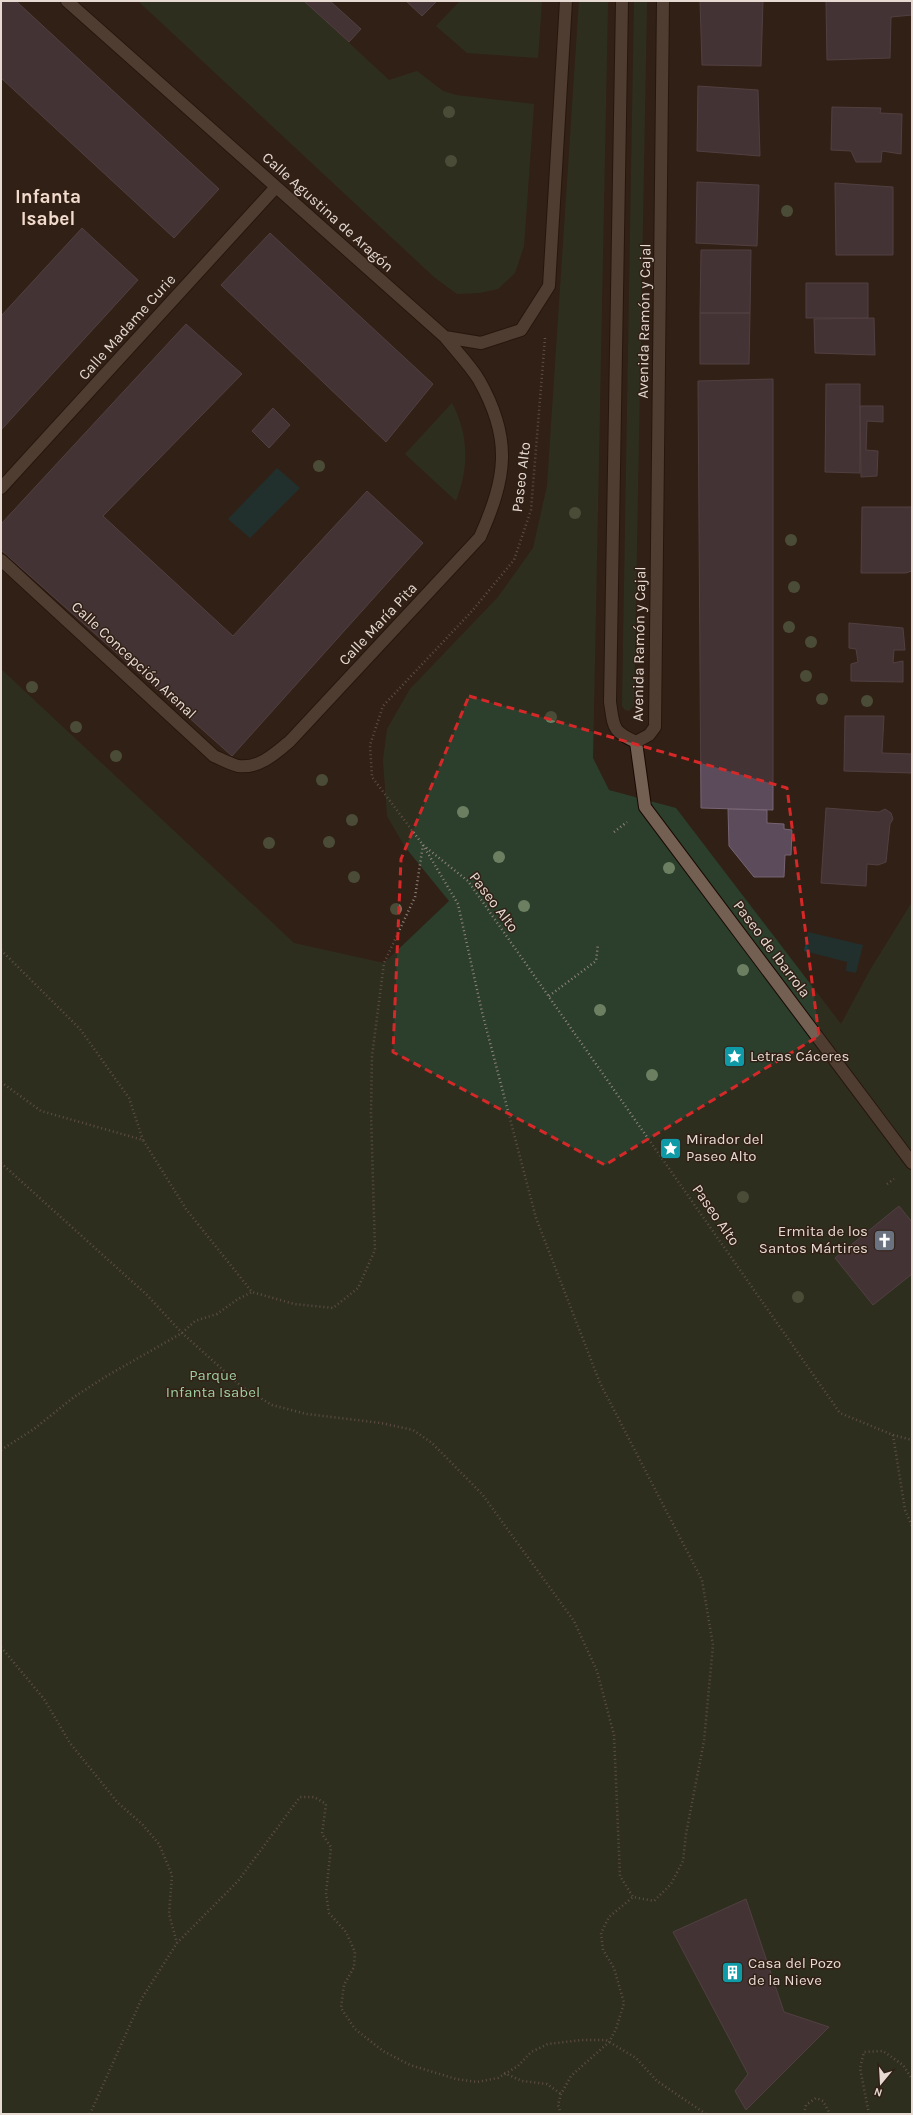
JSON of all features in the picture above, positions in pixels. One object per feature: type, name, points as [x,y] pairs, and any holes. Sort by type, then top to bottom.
[{"type":"street","name":"Calle Agustina de Aragón","points":[[67,1],[445,337],[479,379],[501,431],[503,459],[499,485]]},
{"type":"street","points":[[445,337],[481,343],[521,330],[549,286],[566,1]]},
{"type":"street","name":"Avenida Ramón y Cajal","points":[[622,1],[610,702],[613,723],[619,734],[636,742],[649,735],[655,727],[663,1]]},
{"type":"street","name":"Calle Madame Curie","points":[[1,488],[276,187]]},
{"type":"street","name":"Calle María Pita","points":[[255,765],[273,756],[290,741],[480,537],[493,508],[499,485]]},
{"type":"street","name":"Calle Concepción Arenal","points":[[1,560],[214,756],[238,766],[255,765]]},
{"type":"street","name":"Paseo de Ibarrola","points":[[636,742],[645,807],[912,1164]]},
{"type":"path","name":"Paseo Alto","points":[[545,332],[531,510],[514,560],[472,611],[383,706],[370,744],[372,777],[423,845],[468,882],[840,1413],[893,1435],[912,1440]]},
{"type":"path","points":[[1,950],[80,1029],[129,1098],[143,1140],[186,1209],[252,1292],[294,1304],[332,1308],[358,1288],[375,1250],[371,1113],[372,1056],[384,963],[415,897],[423,845]]},
{"type":"path","points":[[423,845],[458,904],[482,1012],[536,1218],[600,1383],[702,1580],[713,1645],[704,1741],[686,1834],[683,1861],[671,1884],[654,1901],[633,1898],[609,1917],[601,1933],[603,1950],[614,1968],[624,2003],[616,2029],[609,2042],[571,2076],[561,2094],[558,2106],[561,2114]]},
{"type":"path","points":[[549,996],[596,960],[598,944]]},
{"type":"path","points":[[1,1082],[41,1111],[143,1140]]},
{"type":"path","points":[[1,1163],[147,1295],[182,1333],[242,1387],[272,1405],[307,1414],[381,1423],[413,1430],[432,1443],[482,1494],[574,1621],[597,1671],[614,1735],[620,1876],[633,1898]]},
{"type":"path","points":[[1,1450],[34,1429],[74,1397],[182,1333],[195,1321],[217,1314],[238,1299],[252,1292]]},
{"type":"path","points":[[893,1435],[905,1510],[912,1526]]},
{"type":"path","points":[[1,1647],[44,1699],[70,1743],[118,1803],[142,1824],[158,1844],[172,1875],[169,1914],[177,1943]]},
{"type":"path","points":[[90,2114],[142,1998],[177,1943],[238,1881],[300,1797],[314,1797],[326,1804],[322,1834],[332,1848],[326,1893],[329,1913],[346,1932],[355,1952],[354,1967],[344,1985],[341,2008],[356,2029],[383,2052],[410,2065],[456,2079],[477,2082],[498,2078],[504,2073],[518,2066],[530,2052],[548,2044],[582,2040],[606,2040],[636,2058],[657,2082],[706,2114]]},
{"type":"path","points":[[869,2114],[860,2068],[864,2052],[883,2051],[903,2065],[912,2079]]},
{"type":"path","points":[[504,2073],[522,2081],[547,2084],[561,2094]]},
{"type":"path","points":[[804,2114],[806,2105],[816,2098],[823,2101],[830,2114]]},
{"type":"highlighted area","points":[[469,696],[787,788],[819,1036],[605,1165],[393,1052],[401,859]]},
{"type":"green space","points":[[138,1],[304,1],[389,80],[417,71],[443,91],[456,95],[534,104],[524,246],[515,273],[498,289],[479,293],[457,294],[434,277]]},
{"type":"green space","points":[[460,1],[542,1],[538,58],[467,53],[436,26]]},
{"type":"green space","name":"Parque Infanta Isabel","points":[[579,1],[608,1],[593,758],[609,790],[676,808],[841,1024],[870,970],[912,902],[912,2114],[1,2114],[1,669],[294,943],[384,963],[449,901],[405,847],[387,816],[383,760],[387,729],[410,689],[498,597],[533,548],[547,486]]},
{"type":"green space","points":[[634,1],[647,1],[634,706],[629,711],[625,710],[622,706]]},
{"type":"green space","points":[[452,403],[462,427],[465,452],[463,476],[456,501],[405,454]]},
{"type":"water","points":[[277,468],[300,488],[250,538],[228,519]]},
{"type":"water","points":[[808,932],[863,945],[856,973],[846,971],[847,962],[804,951]]},
{"type":"building","points":[[1,1],[16,1],[219,189],[174,238],[1,78]]},
{"type":"building","points":[[304,1],[330,1],[361,29],[349,42]]},
{"type":"building","points":[[406,1],[437,1],[422,16]]},
{"type":"building","points":[[700,1],[763,1],[761,66],[702,65]]},
{"type":"building","points":[[826,1],[912,1],[912,15],[891,17],[890,58],[827,60]]},
{"type":"building","points":[[698,86],[758,90],[760,156],[697,151]]},
{"type":"building","points":[[832,107],[881,108],[880,113],[902,114],[901,154],[882,151],[881,162],[856,162],[851,151],[831,150]]},
{"type":"building","points":[[697,182],[759,185],[757,246],[696,243]]},
{"type":"building","points":[[835,183],[893,187],[893,255],[836,255]]},
{"type":"building","points":[[82,228],[138,280],[1,430],[1,316]]},
{"type":"building","points":[[270,233],[433,384],[386,442],[221,285]]},
{"type":"building","points":[[701,250],[751,250],[750,313],[700,313]]},
{"type":"building","points":[[806,283],[868,283],[868,318],[806,318]]},
{"type":"building","points":[[700,313],[750,313],[749,364],[700,364]]},
{"type":"building","points":[[874,318],[875,355],[815,353],[814,319]]},
{"type":"building","points":[[186,324],[242,374],[103,516],[233,636],[367,491],[423,543],[232,756],[1,550],[1,524]]},
{"type":"building","points":[[773,379],[773,810],[701,808],[698,381]]},
{"type":"building","points":[[826,384],[860,384],[860,473],[825,472]]},
{"type":"building","points":[[860,406],[883,406],[883,422],[867,421],[866,450],[878,451],[877,476],[861,477]]},
{"type":"building","points":[[273,408],[290,425],[269,448],[252,431]]},
{"type":"building","points":[[862,507],[912,507],[912,571],[906,573],[861,573]]},
{"type":"building","points":[[849,623],[903,628],[905,650],[894,650],[893,663],[903,661],[903,682],[851,681],[851,664],[858,662],[856,649],[849,648]]},
{"type":"building","points":[[845,716],[884,716],[882,753],[912,754],[912,773],[844,771]]},
{"type":"building","points":[[826,808],[879,812],[885,809],[891,813],[893,819],[890,824],[886,862],[878,865],[867,864],[866,886],[821,883]]},
{"type":"building","points":[[728,809],[767,810],[767,823],[784,824],[784,829],[792,830],[791,855],[785,855],[784,877],[754,877],[729,846]]},
{"type":"building","name":"Ermita de los Santos Mártires","points":[[899,1206],[912,1222],[912,1274],[873,1305],[835,1258]]},
{"type":"building","name":"Casa del Pozo de la Nieve","points":[[746,1899],[784,2012],[829,2027],[746,2110],[735,2091],[748,2074],[673,1932]]},
{"type":"place","name":"Letras Cáceres","points":[[734,1056]]},
{"type":"place","name":"Mirador del Paseo Alto","points":[[671,1148]]},
{"type":"place","name":"Ermita de los Santos Mártires","points":[[884,1240]]},
{"type":"place","name":"Casa del Pozo de la Nieve","points":[[732,1972]]},
{"type":"district","name":"Infanta Isabel","points":[[48,208]]}]
